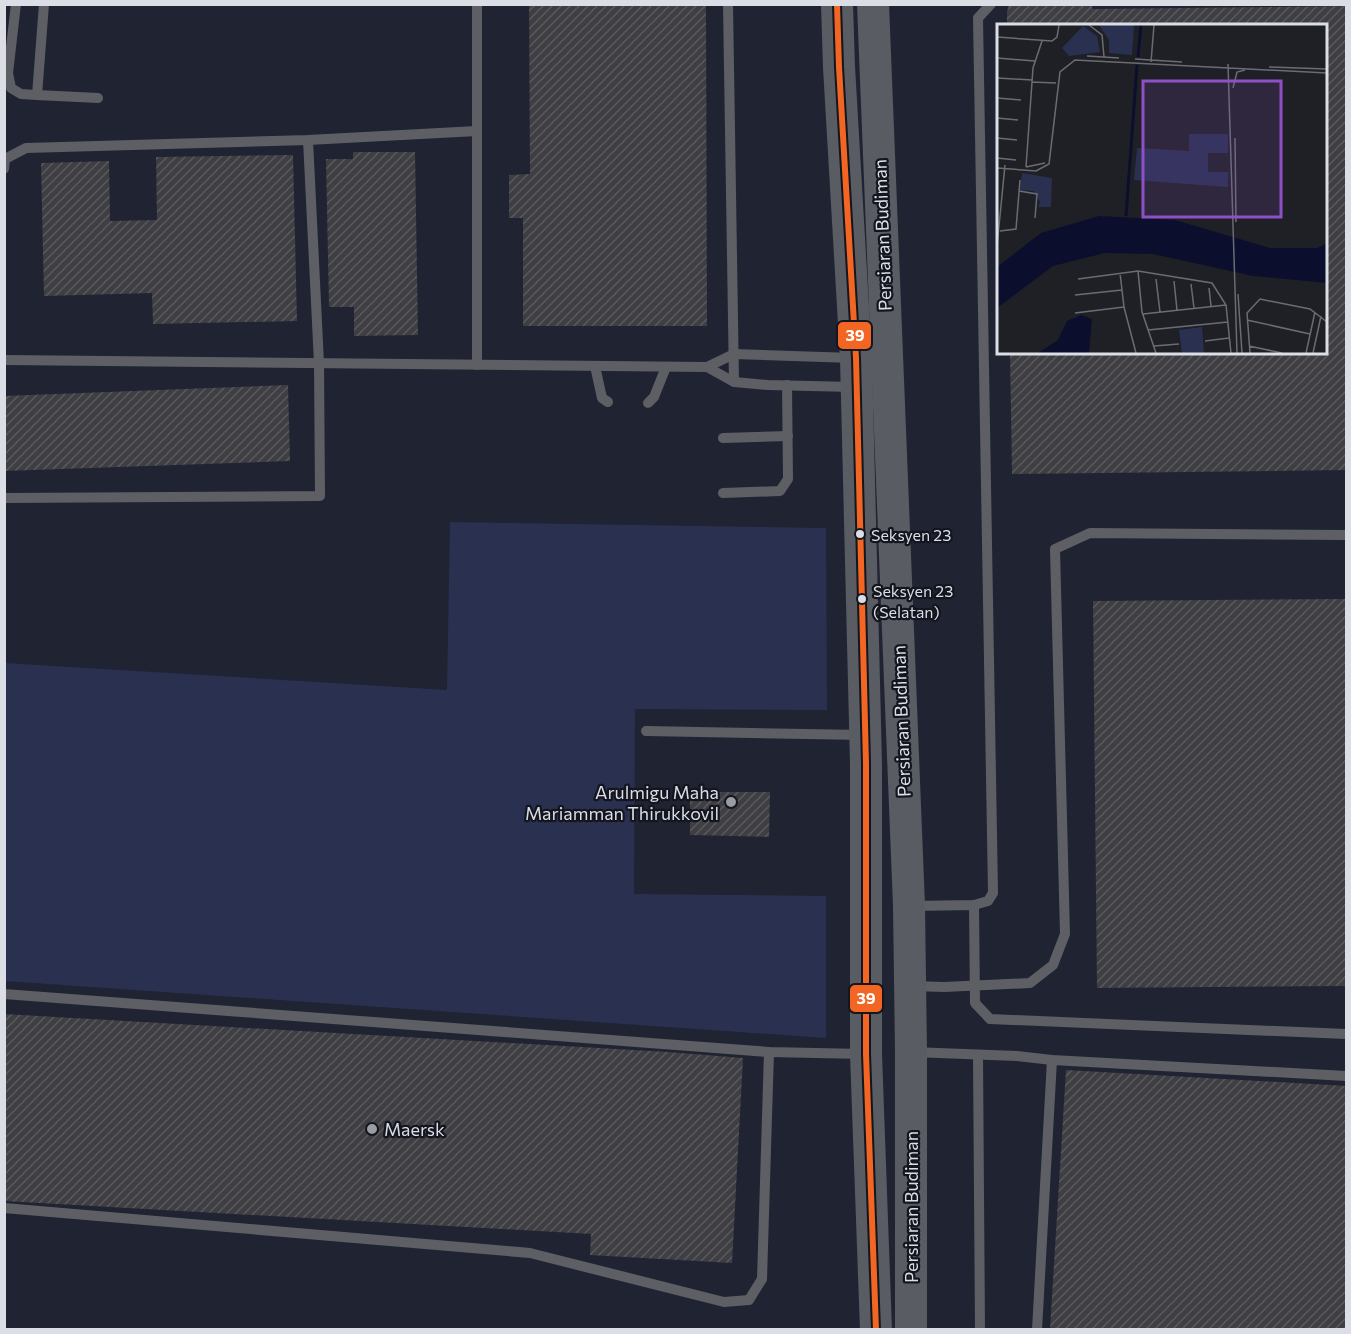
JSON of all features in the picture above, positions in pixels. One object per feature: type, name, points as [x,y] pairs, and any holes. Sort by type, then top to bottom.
[{"type":"main road","points":[[826,4],[839,67]]},
{"type":"main road","name":"Persiaran Budiman","points":[[837,4],[856,373],[864,735],[866,1054],[876,1329]]},
{"type":"main road","name":"Persiaran Budiman","points":[[873,4],[909,906],[911,1329]]},
{"type":"main road","points":[[876,77],[888,4]]},
{"type":"lane","points":[[16,4],[8,73],[11,88],[21,94],[98,98]]},
{"type":"lane","points":[[38,95],[44,4]]},
{"type":"lane","points":[[477,4],[477,364]]},
{"type":"lane","points":[[728,4],[734,382]]},
{"type":"lane","points":[[909,906],[974,905],[988,901],[993,893],[978,18],[991,4]]},
{"type":"lane","points":[[4,169],[6,159],[26,148],[308,140],[477,131]]},
{"type":"lane","points":[[4,498],[320,496],[319,363],[308,140]]},
{"type":"lane","points":[[4,360],[707,367],[734,354],[856,373]]},
{"type":"lane","points":[[595,366],[602,398],[608,402]]},
{"type":"lane","points":[[648,403],[654,397],[666,367]]},
{"type":"lane","points":[[707,367],[734,382],[768,385],[856,373]]},
{"type":"lane","points":[[723,493],[780,490],[788,479],[787,384]]},
{"type":"lane","points":[[723,438],[788,436]]},
{"type":"lane","points":[[910,986],[944,987],[1030,983],[1053,965],[1065,934],[1055,549],[1090,533],[1347,535]]},
{"type":"lane","points":[[646,731],[864,735]]},
{"type":"lane","points":[[974,905],[975,1003],[990,1019],[1347,1034]]},
{"type":"lane","points":[[4,994],[769,1052],[866,1054]]},
{"type":"lane","points":[[4,1208],[530,1252],[724,1302],[749,1300],[762,1279],[769,1052]]},
{"type":"lane","points":[[911,1052],[1017,1056],[1052,1060],[1347,1076]]},
{"type":"lane","points":[[978,1056],[980,1329]]},
{"type":"lane","points":[[1037,1329],[1052,1060]]},
{"type":"shaded area","points":[[5,5],[1346,5],[1346,1329],[5,1330]]},
{"type":"shaded area","points":[[450,522],[826,528],[827,710],[635,709],[634,894],[826,896],[826,1038],[5,981],[5,663],[447,690]]},
{"type":"building","points":[[529,4],[706,4],[707,326],[523,326],[523,218],[509,218],[509,175],[530,174]]},
{"type":"building","points":[[1009,4],[1091,4],[1093,9],[1347,6],[1347,470],[1012,474],[1010,354],[1327,354],[1327,24],[1007,24]]},
{"type":"building","points":[[353,152],[415,152],[418,335],[354,336],[354,307],[329,307],[326,159],[353,159]]},
{"type":"building","points":[[293,155],[297,321],[153,324],[152,293],[44,296],[41,163],[109,161],[110,221],[157,220],[156,157]]},
{"type":"building","points":[[288,385],[290,461],[4,471],[4,396]]},
{"type":"building","points":[[1347,599],[1347,986],[1097,988],[1093,601]]},
{"type":"building","points":[[690,792],[770,792],[769,837],[690,835]]},
{"type":"building","name":"Maersk","points":[[4,1014],[743,1058],[732,1263],[590,1255],[591,1234],[4,1201]]},
{"type":"building","points":[[1066,1070],[1347,1086],[1347,1329],[1050,1329]]},
{"type":"transit line","name":"39","points":[[837,4],[856,358],[866,764],[866,1054],[876,1330]]},
{"type":"place","name":"Seksyen 23","points":[[860,534]]},
{"type":"place","name":"Seksyen 23 (Selatan)","points":[[862,599]]},
{"type":"place","name":"Arulmigu Maha Mariamman Thirukkovil","points":[[731,802]]},
{"type":"place","name":"Maersk","points":[[372,1129]]}]
